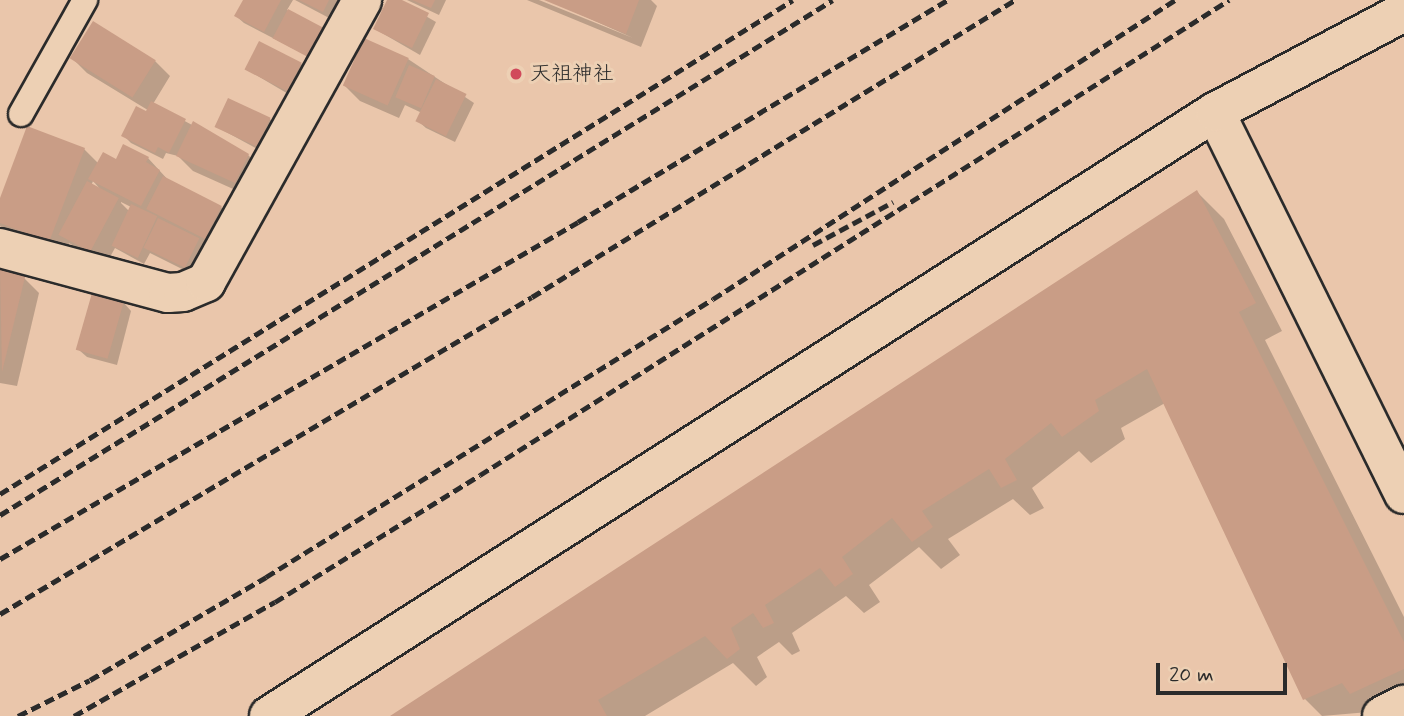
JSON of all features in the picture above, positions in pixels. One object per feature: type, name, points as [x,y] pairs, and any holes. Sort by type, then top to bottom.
[{"type":"street","points":[[0,248],[168,293],[183,292],[206,282],[362,0]]},
{"type":"street","points":[[269,716],[1215,112],[1404,12]]},
{"type":"street","points":[[1215,112],[1404,495]]},
{"type":"street","points":[[1382,716],[1404,705]]},
{"type":"lane","points":[[21,114],[85,0]]},
{"type":"building","points":[[243,0],[281,0],[264,32],[234,16]]},
{"type":"building","points":[[299,0],[329,0],[323,12]]},
{"type":"building","points":[[387,0],[402,0],[429,13],[412,48],[373,29]]},
{"type":"building","points":[[412,0],[435,0],[431,8]]},
{"type":"building","points":[[544,0],[639,0],[626,34]]},
{"type":"building","points":[[288,9],[329,31],[314,60],[273,38]]},
{"type":"building","points":[[93,21],[156,60],[132,98],[70,58]]},
{"type":"building","points":[[364,38],[409,58],[388,105],[343,86]]},
{"type":"building","points":[[259,41],[302,63],[287,91],[244,70]]},
{"type":"building","points":[[409,65],[435,76],[421,108],[395,97]]},
{"type":"building","points":[[436,79],[467,94],[446,136],[415,121]]},
{"type":"building","points":[[228,98],[271,118],[257,147],[214,127]]},
{"type":"building","points":[[151,101],[186,119],[169,153],[158,147],[155,153],[121,136],[136,106],[146,111]]},
{"type":"building","points":[[193,121],[249,154],[235,183],[176,156]]},
{"type":"building","points":[[27,126],[85,148],[49,242],[0,223],[0,198]]},
{"type":"building","points":[[123,144],[149,157],[146,162],[160,170],[141,206],[88,179],[103,152],[116,159]]},
{"type":"building","points":[[163,176],[222,206],[205,239],[146,209]]},
{"type":"building","points":[[87,181],[119,198],[90,252],[58,235]]},
{"type":"building","points":[[1197,190],[1256,303],[1239,312],[1404,642],[1404,669],[1350,694],[1342,683],[1303,700],[1147,369],[1095,400],[1099,411],[1062,437],[1051,423],[1005,459],[1017,480],[1001,488],[989,469],[922,511],[933,527],[912,542],[892,518],[842,557],[853,574],[835,587],[820,568],[765,605],[774,623],[763,628],[753,613],[731,628],[740,649],[727,659],[705,636],[598,700],[607,716],[390,716]]},
{"type":"building","points":[[131,204],[157,216],[138,258],[112,246]]},
{"type":"building","points":[[158,218],[199,238],[185,268],[144,248]]},
{"type":"building","points":[[0,267],[20,271],[25,277],[2,372]]},
{"type":"building","points":[[92,293],[124,302],[107,359],[76,350]]},
{"type":"railway","points":[[0,494],[793,0]]},
{"type":"railway","points":[[0,515],[833,0]]},
{"type":"railway","points":[[0,559],[578,222],[947,0]]},
{"type":"railway","points":[[0,614],[532,297],[1015,0]]},
{"type":"railway","points":[[18,716],[90,680],[266,577],[713,299],[1175,0]]},
{"type":"railway","points":[[74,716],[275,602],[480,475],[1229,0]]},
{"type":"railway","points":[[813,245],[893,202]]},
{"type":"place","name":"天祖神社","points":[[516,74]]}]
